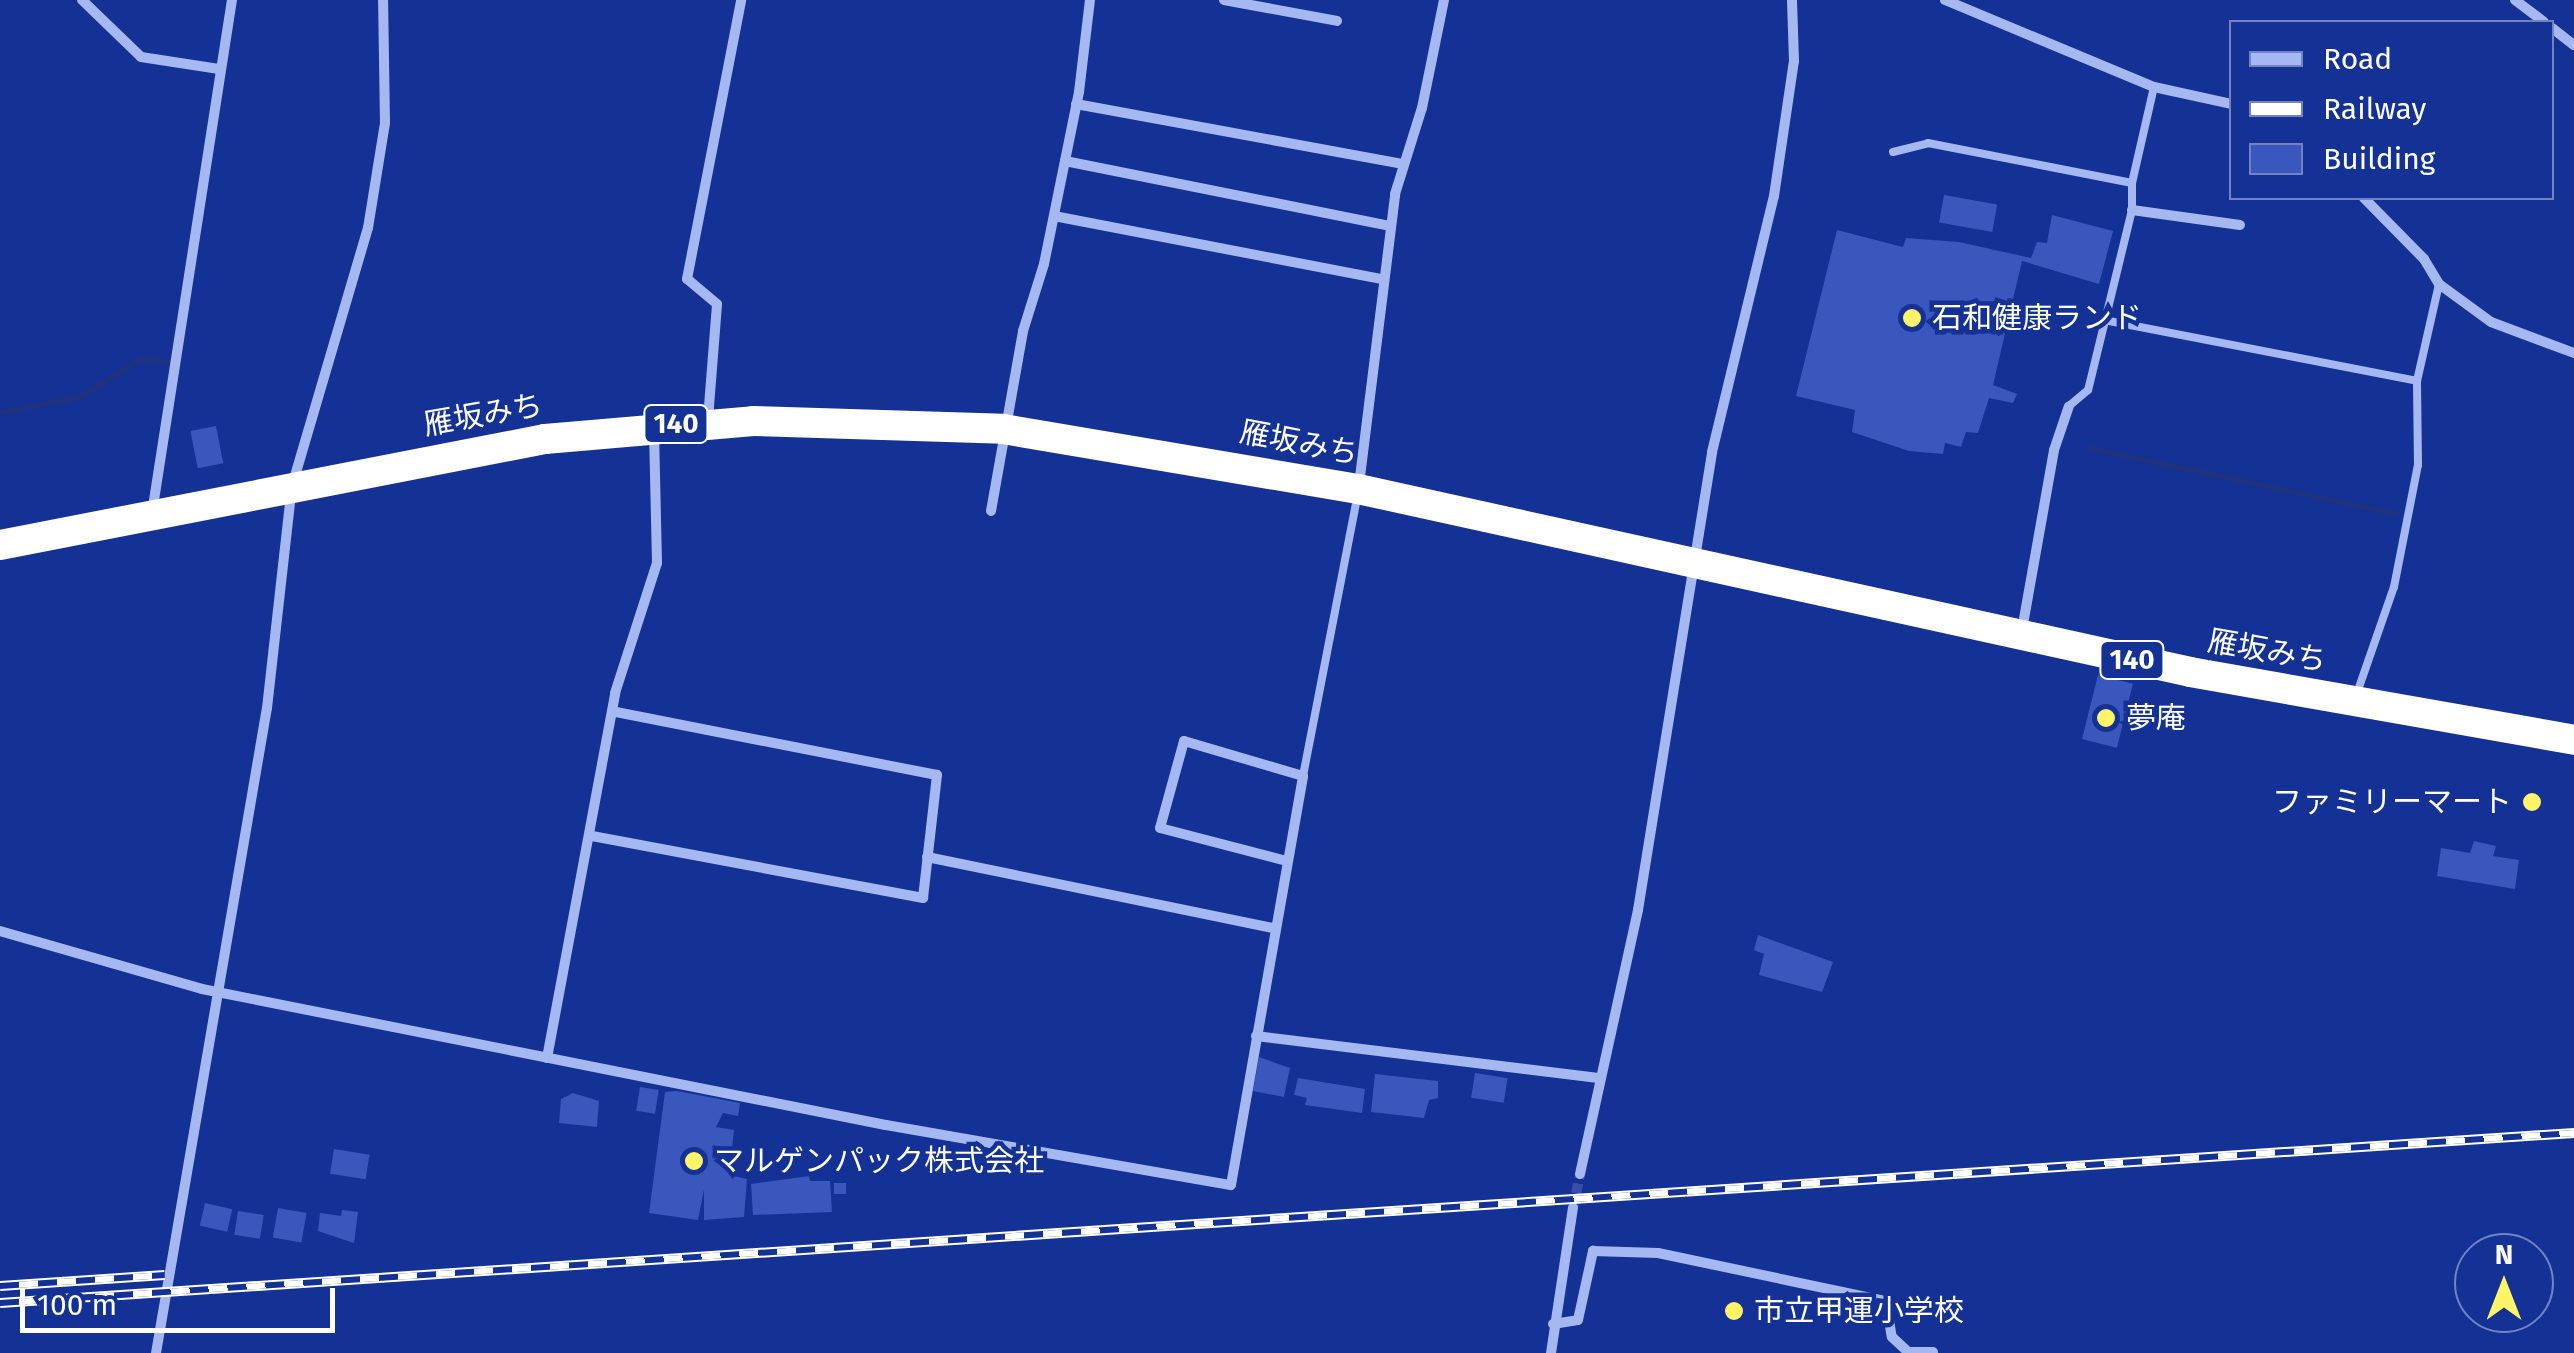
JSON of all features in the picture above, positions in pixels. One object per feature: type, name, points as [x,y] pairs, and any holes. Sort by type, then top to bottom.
[{"type":"highway","name":"雁坂みち","points":[[0,545],[545,438],[708,422],[873,420],[1003,429],[1358,490],[2021,636],[2354,702],[2574,740]]},
{"type":"street","points":[[82,0],[141,58],[219,69]]},
{"type":"street","points":[[152,514],[232,0]]},
{"type":"street","points":[[156,1353],[281,611],[292,486],[368,228],[384,123],[383,0]]},
{"type":"street","points":[[708,422],[717,304],[687,279],[741,0]]},
{"type":"street","points":[[991,511],[1003,429],[1065,161],[1090,0]]},
{"type":"street","points":[[1224,0],[1337,20]]},
{"type":"street","points":[[1358,490],[1390,226],[1444,0]]},
{"type":"street","points":[[1580,1174],[1598,1078],[1638,910],[1712,452],[1774,196],[1794,60],[1792,0]]},
{"type":"street","points":[[1945,0],[2154,87],[2229,103]]},
{"type":"street","points":[[2515,0],[2541,20]]},
{"type":"street","points":[[2554,30],[2574,46]]},
{"type":"street","points":[[1076,104],[1404,164]]},
{"type":"street","points":[[1065,161],[1390,226]]},
{"type":"street","points":[[2366,200],[2424,259],[2439,284],[2491,322],[2574,353]]},
{"type":"street","points":[[2132,210],[2240,225]]},
{"type":"street","points":[[1054,216],[1382,279]]},
{"type":"street","points":[[2021,636],[2054,450],[2069,406]]},
{"type":"street","points":[[546,1058],[592,836],[612,711],[657,563],[654,426]]},
{"type":"street","points":[[592,836],[922,898],[937,775],[612,711]]},
{"type":"street","points":[[0,931],[219,992],[546,1058],[1231,1185],[1303,776],[1184,741],[1160,828],[1286,861]]},
{"type":"street","points":[[927,857],[1274,928]]},
{"type":"street","points":[[1256,1036],[1598,1078]]},
{"type":"street","points":[[1550,1353],[1572,1208]]},
{"type":"street","points":[[1553,1324],[1578,1320],[1593,1251],[1658,1252],[1886,1301],[1892,1336],[1908,1352],[1936,1353]]},
{"type":"lane","points":[[2069,406],[2088,390],[2132,210],[2132,183],[2154,87]]},
{"type":"lane","points":[[1893,152],[1928,143],[2132,183]]},
{"type":"lane","points":[[2354,702],[2394,587],[2418,466],[2418,382],[2439,284]]},
{"type":"lane","points":[[2104,320],[2418,382]]},
{"type":"lane","points":[[1303,776],[1358,490]]},
{"type":"building","points":[[1944,195],[1997,204],[1992,232],[1939,223]]},
{"type":"building","name":"石和健康ランド","points":[[2052,215],[2113,231],[2099,284],[2022,261],[1993,385],[2017,394],[2013,403],[1989,398],[1978,433],[1966,432],[1961,447],[1945,443],[1943,454],[1909,451],[1852,432],[1855,410],[1796,396],[1837,230],[1903,247],[1906,238],[1959,242],[2031,258],[2037,242],[2047,243]]},
{"type":"building","points":[[216,426],[223,463],[198,468],[190,431]]},
{"type":"building","points":[[2098,675],[2133,684],[2117,748],[2082,739]]},
{"type":"building","points":[[2474,841],[2496,846],[2493,856],[2519,860],[2515,889],[2437,876],[2441,848],[2470,853]]},
{"type":"building","points":[[1758,935],[1833,962],[1822,992],[1759,975],[1764,954],[1754,950]]},
{"type":"building","points":[[1259,1057],[1290,1068],[1284,1097],[1253,1091]]},
{"type":"building","points":[[1475,1073],[1508,1078],[1504,1103],[1471,1098]]},
{"type":"building","points":[[1375,1074],[1438,1081],[1438,1098],[1429,1100],[1424,1118],[1371,1112]]},
{"type":"building","points":[[1298,1078],[1365,1089],[1362,1113],[1305,1105],[1307,1098],[1294,1095]]},
{"type":"building","points":[[640,1087],[659,1090],[655,1114],[636,1111]]},
{"type":"building","name":"マルゲンパック株式会社","points":[[665,1092],[740,1103],[738,1116],[723,1113],[716,1127],[734,1130],[729,1175],[747,1179],[744,1217],[704,1220],[704,1190],[698,1220],[649,1213]]},
{"type":"building","points":[[573,1093],[599,1101],[597,1127],[559,1123],[561,1099]]},
{"type":"building","points":[[334,1149],[370,1155],[366,1179],[330,1174]]},
{"type":"building","points":[[809,1176],[810,1181],[830,1181],[832,1212],[753,1215],[751,1184]]},
{"type":"building","points":[[834,1183],[846,1183],[846,1194],[834,1194]]},
{"type":"building","points":[[205,1203],[232,1209],[227,1232],[200,1225]]},
{"type":"building","points":[[278,1208],[307,1213],[301,1243],[273,1238]]},
{"type":"building","points":[[342,1210],[358,1212],[354,1243],[318,1231],[320,1213],[341,1216]]},
{"type":"building","points":[[238,1211],[264,1215],[260,1239],[234,1235]]},
{"type":"waterway","points":[[0,413],[78,398],[142,359],[173,363]]},
{"type":"waterway","points":[[2088,448],[2396,514]]},
{"type":"tunnel","points":[[1573,1208],[1580,1174]]},
{"type":"railway","points":[[0,1303],[2574,1133]]},
{"type":"railway","points":[[0,1286],[165,1275]]},
{"type":"place","name":"石和健康ランド","points":[[1912,318]]},
{"type":"place","name":"夢庵","points":[[2106,718]]},
{"type":"place","name":"ファミリーマート","points":[[2532,802]]},
{"type":"place","name":"マルゲンパック株式会社","points":[[694,1161]]},
{"type":"place","name":"市立甲運小学校","points":[[1734,1311]]}]
